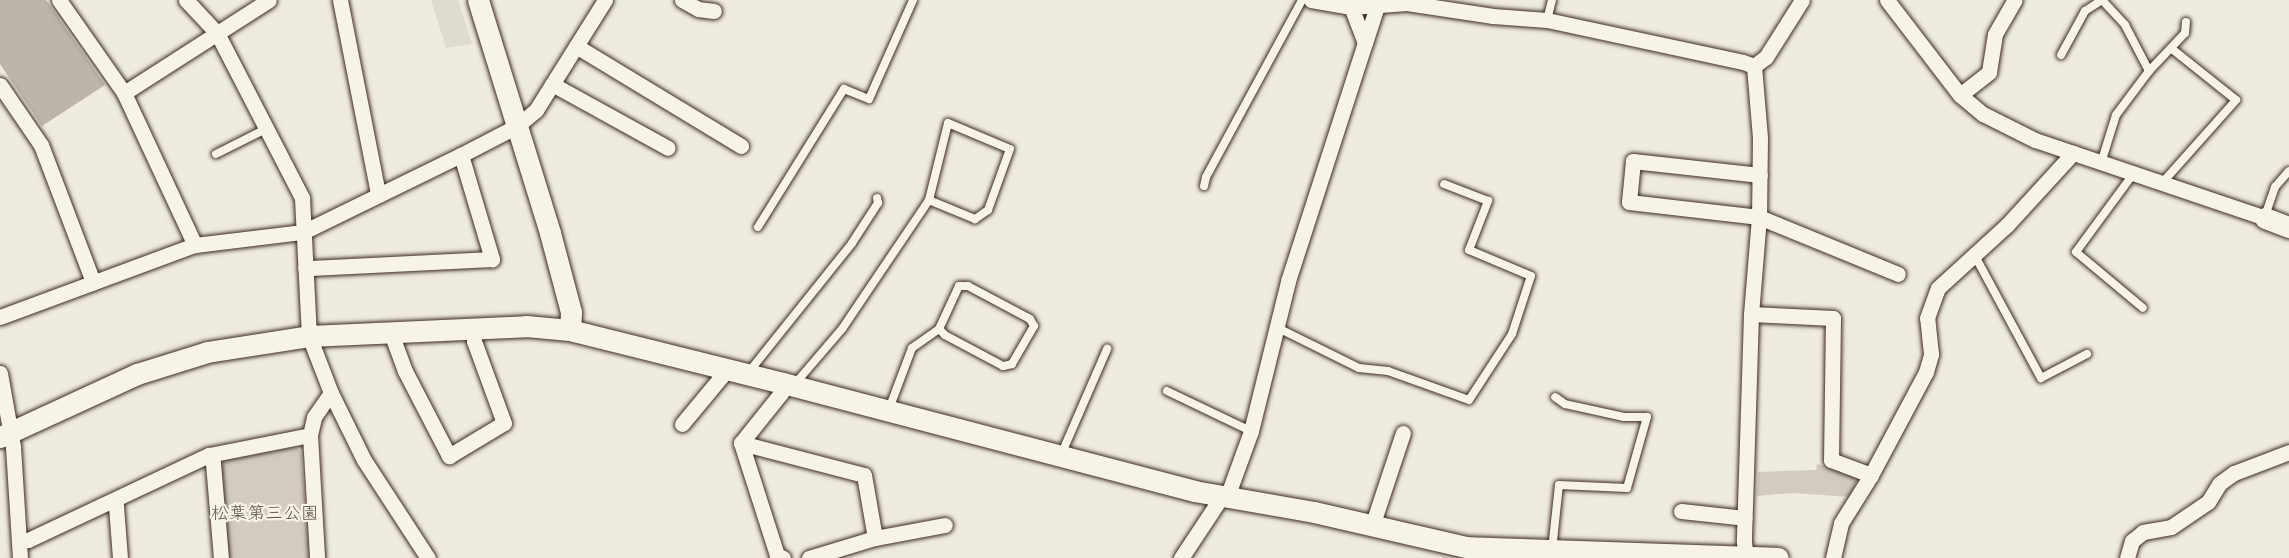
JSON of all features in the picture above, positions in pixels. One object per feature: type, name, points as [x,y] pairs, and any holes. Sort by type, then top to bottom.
[{"type":"street","points":[[59,0],[124,93],[195,245]]},
{"type":"street","points":[[186,0],[217,33],[302,198],[309,336],[331,393],[364,460],[428,558]]},
{"type":"street","points":[[124,93],[269,0]]},
{"type":"street","points":[[340,0],[378,193]]},
{"type":"street","points":[[478,0],[565,289],[571,312],[570,330]]},
{"type":"street","points":[[0,317],[195,245],[303,232],[517,126],[536,110],[605,0]]},
{"type":"street","points":[[682,0],[698,9],[714,11]]},
{"type":"street","points":[[1311,0],[1351,7],[1408,1],[1493,16],[1547,20],[1754,66]]},
{"type":"street","points":[[1754,66],[1766,57],[1802,0]]},
{"type":"street","points":[[1887,0],[1960,95],[1983,114],[2012,130],[2073,153],[2289,226]]},
{"type":"street","points":[[1960,95],[1989,72],[1995,34],[2014,0]]},
{"type":"street","points":[[1180,558],[1225,496],[1251,431],[1288,280],[1377,5]]},
{"type":"street","points":[[1351,7],[1365,43]]},
{"type":"street","points":[[576,46],[741,146]]},
{"type":"street","points":[[1746,557],[1744,518],[1751,314],[1760,175],[1754,66]]},
{"type":"street","points":[[552,84],[668,148]]},
{"type":"street","points":[[0,85],[41,145],[93,282]]},
{"type":"street","points":[[1833,558],[1841,523],[1871,475],[1926,372],[1931,354],[1927,318],[1938,288],[1975,256],[2073,153]]},
{"type":"street","points":[[305,268],[492,259],[461,155]]},
{"type":"street","points":[[1760,175],[1633,161],[1629,202],[1759,217],[1898,274]]},
{"type":"street","points":[[1751,314],[1833,318],[1831,460],[1871,475]]},
{"type":"street","points":[[5,435],[137,374],[174,361],[261,342],[309,336],[526,326],[570,330],[888,410],[1194,491],[1372,526],[1465,552],[1552,551],[1604,555],[1778,558]]},
{"type":"street","points":[[391,333],[392,341],[405,371],[449,456],[504,423],[474,341],[473,328]]},
{"type":"street","points":[[682,424],[721,377],[724,368]]},
{"type":"street","points":[[0,373],[20,558]]},
{"type":"street","points":[[741,443],[781,393],[791,385]]},
{"type":"street","points":[[316,558],[310,435],[314,417],[331,393]]},
{"type":"street","points":[[1372,526],[1403,433]]},
{"type":"street","points":[[19,541],[28,540],[209,455],[310,435]]},
{"type":"street","points":[[741,443],[864,475],[874,538]]},
{"type":"street","points":[[741,443],[777,555],[783,558]]},
{"type":"street","points":[[2127,558],[2132,541],[2143,532],[2171,527],[2208,502],[2220,483],[2234,473],[2289,452]]},
{"type":"street","points":[[209,455],[213,463],[221,558]]},
{"type":"street","points":[[113,501],[116,506],[120,558]]},
{"type":"street","points":[[1681,511],[1744,518]]},
{"type":"street","points":[[809,558],[874,538],[945,525]]},
{"type":"lane","points":[[758,226],[844,89],[869,99],[913,0]]},
{"type":"lane","points":[[1204,186],[1206,177],[1302,0]]},
{"type":"lane","points":[[1547,20],[1552,0]]},
{"type":"lane","points":[[2061,55],[2085,11],[2102,0],[2125,25],[2149,72]]},
{"type":"lane","points":[[2101,163],[2116,115],[2149,72],[2185,33],[2186,22]]},
{"type":"lane","points":[[2163,182],[2236,100],[2172,49]]},
{"type":"lane","points":[[791,385],[800,378],[842,329],[929,200],[948,123],[1010,149],[988,210],[975,219],[929,200]]},
{"type":"lane","points":[[216,154],[266,129]]},
{"type":"lane","points":[[2265,218],[2275,187],[2289,171]]},
{"type":"lane","points":[[2134,173],[2076,252],[2143,309]]},
{"type":"lane","points":[[1278,328],[1359,368],[1388,371],[1469,400],[1512,334],[1531,276],[1469,250],[1488,201],[1444,184]]},
{"type":"lane","points":[[747,374],[750,367],[809,301],[852,243],[878,203],[877,198]]},
{"type":"lane","points":[[1975,256],[2041,378],[2087,354]]},
{"type":"lane","points":[[888,410],[912,348],[939,329],[959,286],[968,286],[1019,313],[1030,319],[1034,326],[1012,364],[1003,366],[945,335],[939,329]]},
{"type":"lane","points":[[1060,456],[1107,349]]},
{"type":"lane","points":[[1167,392],[1251,431]]},
{"type":"lane","points":[[1552,551],[1559,485],[1627,488],[1647,417],[1624,417],[1565,404],[1555,397]]},
{"type":"shaded area","points":[[431,0],[458,0],[472,44],[446,48]]},
{"type":"green space","name":"松葉第三公園","points":[[296,447],[301,452],[309,558],[228,558],[221,466],[226,460]]},
{"type":"green space","points":[[1817,464],[1854,475],[1856,482],[1850,497],[1793,493],[1757,496],[1758,472],[1816,470]]},
{"type":"building","points":[[0,0],[46,0],[105,85],[42,126],[0,64]]}]
